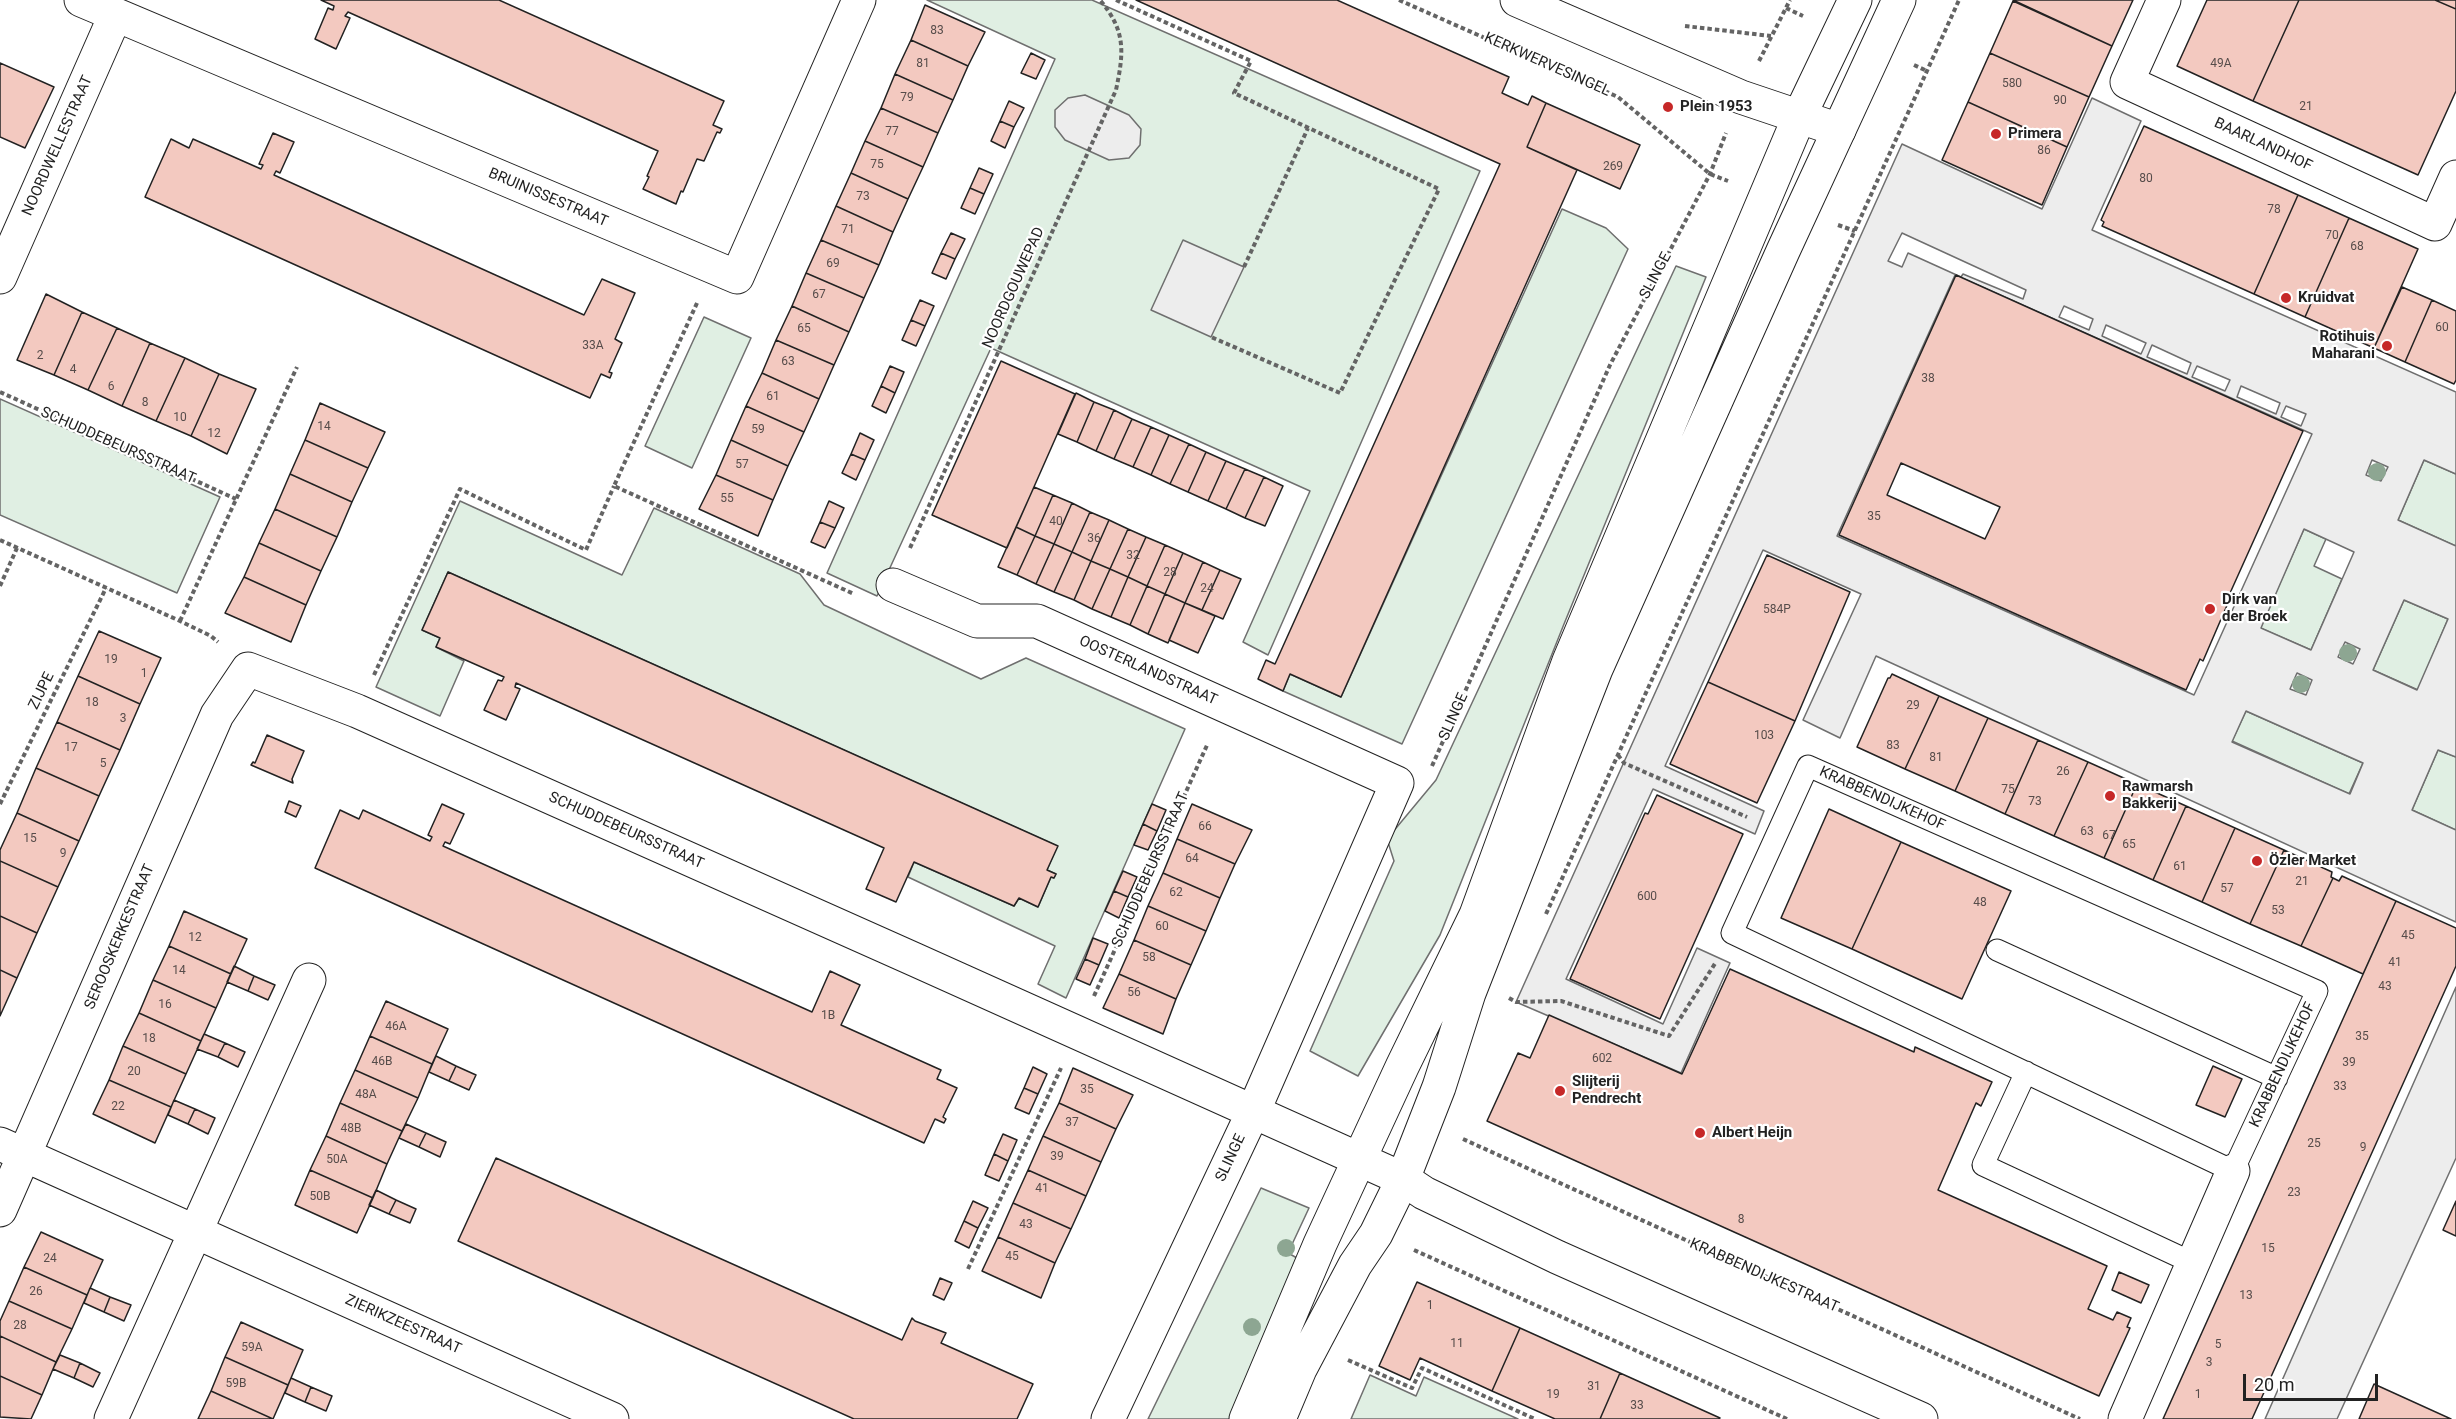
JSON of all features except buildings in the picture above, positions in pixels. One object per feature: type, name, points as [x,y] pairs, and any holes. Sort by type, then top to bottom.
[{"type":"street","name":"BRUINISSESTRAAT","points":[[81,0],[737,277],[859,0]]},
{"type":"street","points":[[1517,0],[1741,97],[1839,130]]},
{"type":"street","points":[[1246,1419],[1320,1244],[1476,915],[1569,661],[1800,115],[1855,0]]},
{"type":"street","points":[[1279,1419],[1300,1369],[1355,1265],[1376,1234],[1403,1179],[1439,1087],[1469,993],[1596,669],[1899,0]]},
{"type":"street","name":"BAARLANDHOF","points":[[2164,0],[2127,82],[2435,224],[2456,177]]},
{"type":"street","name":"NOORDWELLESTRAAT","points":[[0,277],[115,16]]},
{"type":"street","name":"OOSTERLANDSTRAAT","points":[[893,585],[977,621],[1037,621],[1396,783]]},
{"type":"street","name":"SCHUDDEBEURSSTRAAT","points":[[248,669],[357,711],[1077,1034],[1254,1110],[1403,1179]]},
{"type":"street","name":"SEROOSKERKESTRAAT","points":[[0,1210],[13,1149],[217,715],[248,669]]},
{"type":"street","name":"SLINGE","points":[[1108,1419],[1254,1110],[1396,783]]},
{"type":"street","points":[[111,1419],[309,980]]},
{"type":"street","name":"ZIERIKZEESTRAAT","points":[[13,1149],[612,1419]]},
{"type":"street","name":"KRABBENDIJKEHOF","points":[[2125,1419],[2233,1171]]},
{"type":"street","points":[[1403,1179],[1424,1192],[1557,1257],[1921,1419]]},
{"type":"lane","name":"KRABBENDIJKEHOF","points":[[1808,766],[2318,991],[2233,1171],[2026,1072],[1732,933],[1808,766]]},
{"type":"lane","points":[[1997,950],[2277,1078]]},
{"type":"lane","points":[[2026,1072],[1983,1165],[2193,1263]]},
{"type":"path","name":"NOORDGOUWEPAD","points":[[614,486],[884,608],[1116,90],[1124,54],[1114,16],[1100,0]]},
{"type":"path","points":[[1116,0],[1251,61],[1233,93],[1439,189],[1340,393],[1211,337]]},
{"type":"path","name":"KERKWERVESINGEL","points":[[1399,0],[1618,97],[1710,174]]},
{"type":"path","name":"SLINGE","points":[[1396,783],[1430,772],[1610,365],[1710,174],[1741,97],[1790,0]]},
{"type":"path","points":[[1542,924],[1896,144],[1959,0]]},
{"type":"path","points":[[1244,267],[1308,128]]},
{"type":"path","points":[[1896,144],[1902,144]]},
{"type":"path","points":[[357,711],[460,489],[586,550],[714,267]]},
{"type":"path","points":[[180,621],[297,367]]},
{"type":"path","name":"SCHUDDEBEURSSTRAAT","points":[[0,392],[236,499]]},
{"type":"path","points":[[0,540],[211,636],[248,669]]},
{"type":"path","points":[[0,586],[17,548]]},
{"type":"path","name":"ZIJPE","points":[[0,804],[106,588]]},
{"type":"path","name":"SCHUDDEBEURSSTRAAT","points":[[968,1269],[1225,705]]},
{"type":"path","points":[[1618,755],[1624,763],[1759,823],[1777,834]]},
{"type":"path","points":[[1509,998],[1516,1002],[1561,1001],[1669,1036],[1719,958]]},
{"type":"path","points":[[1504,1008],[1513,988]]},
{"type":"path","name":"KRABBENDIJKESTRAAT","points":[[1459,1138],[2080,1419]]},
{"type":"path","points":[[1411,1248],[1787,1419]]},
{"type":"path","points":[[1343,1370],[1352,1349]]},
{"type":"path","points":[[1348,1360],[1412,1389],[1422,1368],[1535,1419]]},
{"type":"green space","points":[[927,0],[1092,0],[1480,171],[1268,655],[1243,642],[1310,491],[991,348],[877,596],[827,573],[1055,59]]},
{"type":"green space","points":[[1562,209],[1606,228],[1628,249],[1402,744],[1283,691],[1290,674],[1341,697]]},
{"type":"green space","points":[[1676,266],[1706,277],[1440,935],[1358,1076],[1310,1051],[1394,861],[1387,839],[1436,780]]},
{"type":"green space","points":[[704,317],[751,338],[692,468],[645,446]]},
{"type":"green space","points":[[0,399],[220,497],[177,593],[0,515]]},
{"type":"green space","points":[[2424,460],[2456,474],[2456,546],[2398,520]]},
{"type":"green space","points":[[460,501],[622,575],[654,508],[800,574],[824,605],[981,679],[1026,658],[1185,729],[1066,998],[1038,984],[1055,946],[908,877],[914,862],[1014,906],[1019,898],[1038,907],[1051,877],[1054,878],[1056,874],[1047,870],[1057,846],[448,572],[422,630],[440,638],[436,647],[464,661],[440,716],[376,687]]},
{"type":"green space","points":[[2304,529],[2326,539],[2314,566],[2342,579],[2311,650],[2260,628]]},
{"type":"green space","points":[[2404,600],[2448,619],[2418,690],[2373,670]]},
{"type":"green space","points":[[2246,711],[2363,763],[2349,794],[2232,741]]},
{"type":"green space","points":[[2438,750],[2456,757],[2456,830],[2412,810]]},
{"type":"green space","points":[[1261,1188],[1309,1208],[1288,1253],[1306,1263],[1235,1419],[1148,1419]]},
{"type":"green space","points":[[1370,1375],[1416,1396],[1424,1377],[1518,1419],[1351,1419]]},
{"type":"shaded area","points":[[1085,95],[1129,115],[1141,129],[1140,145],[1129,158],[1109,160],[1065,140],[1055,127],[1055,110],[1068,98]]},
{"type":"shaded area","points":[[2092,98],[2141,121],[2092,230],[2456,392],[2456,474],[2424,460],[2398,520],[2456,546],[2456,757],[2438,750],[2412,810],[2456,830],[2456,922],[1876,656],[1840,738],[1803,720],[1861,594],[1763,550],[1665,766],[1764,811],[1755,834],[1653,789],[1566,979],[1663,1024],[1697,948],[1730,963],[1681,1073],[1516,1002],[1902,144],[2042,209]],"holes":[[[1902,233],[2026,290],[2023,299],[1963,274],[1961,277],[1908,253],[1902,267],[1888,261]],[[1955,275],[2312,434],[2194,695],[1837,536]],[[2064,306],[2093,319],[2089,330],[2059,317]],[[2106,325],[2146,343],[2141,354],[2102,336]],[[2152,345],[2191,363],[2187,374],[2147,357]],[[2197,366],[2230,380],[2225,391],[2192,377]],[[2241,386],[2280,403],[2276,414],[2237,397]],[[2286,406],[2306,414],[2301,426],[2281,417]],[[2372,460],[2388,467],[2381,481],[2366,475]],[[2304,529],[2354,552],[2311,650],[2261,628]],[[2404,600],[2448,619],[2417,690],[2373,670]],[[2345,642],[2360,649],[2353,664],[2338,657]],[[2297,673],[2312,680],[2306,695],[2290,689]],[[2246,711],[2363,763],[2350,794],[2232,742]]]},
{"type":"shaded area","points":[[1183,240],[1244,267],[1211,337],[1151,310]]},
{"type":"shaded area","points":[[2456,987],[2456,1158],[2337,1419],[2265,1419]]},
{"type":"place","name":"Plein 1953","points":[[1668,107]]},
{"type":"place","name":"Primera","points":[[1996,134]]},
{"type":"place","name":"Kruidvat","points":[[2286,298]]},
{"type":"place","name":"Rotihuis Maharani","points":[[2387,346]]},
{"type":"place","name":"Dirk van der Broek","points":[[2210,609]]},
{"type":"place","name":"Rawmarsh Bakkerij","points":[[2110,796]]},
{"type":"place","name":"Özler Market","points":[[2257,861]]},
{"type":"place","name":"Slijterij Pendrecht","points":[[1560,1091]]},
{"type":"place","name":"Albert Heijn","points":[[1700,1133]]}]
